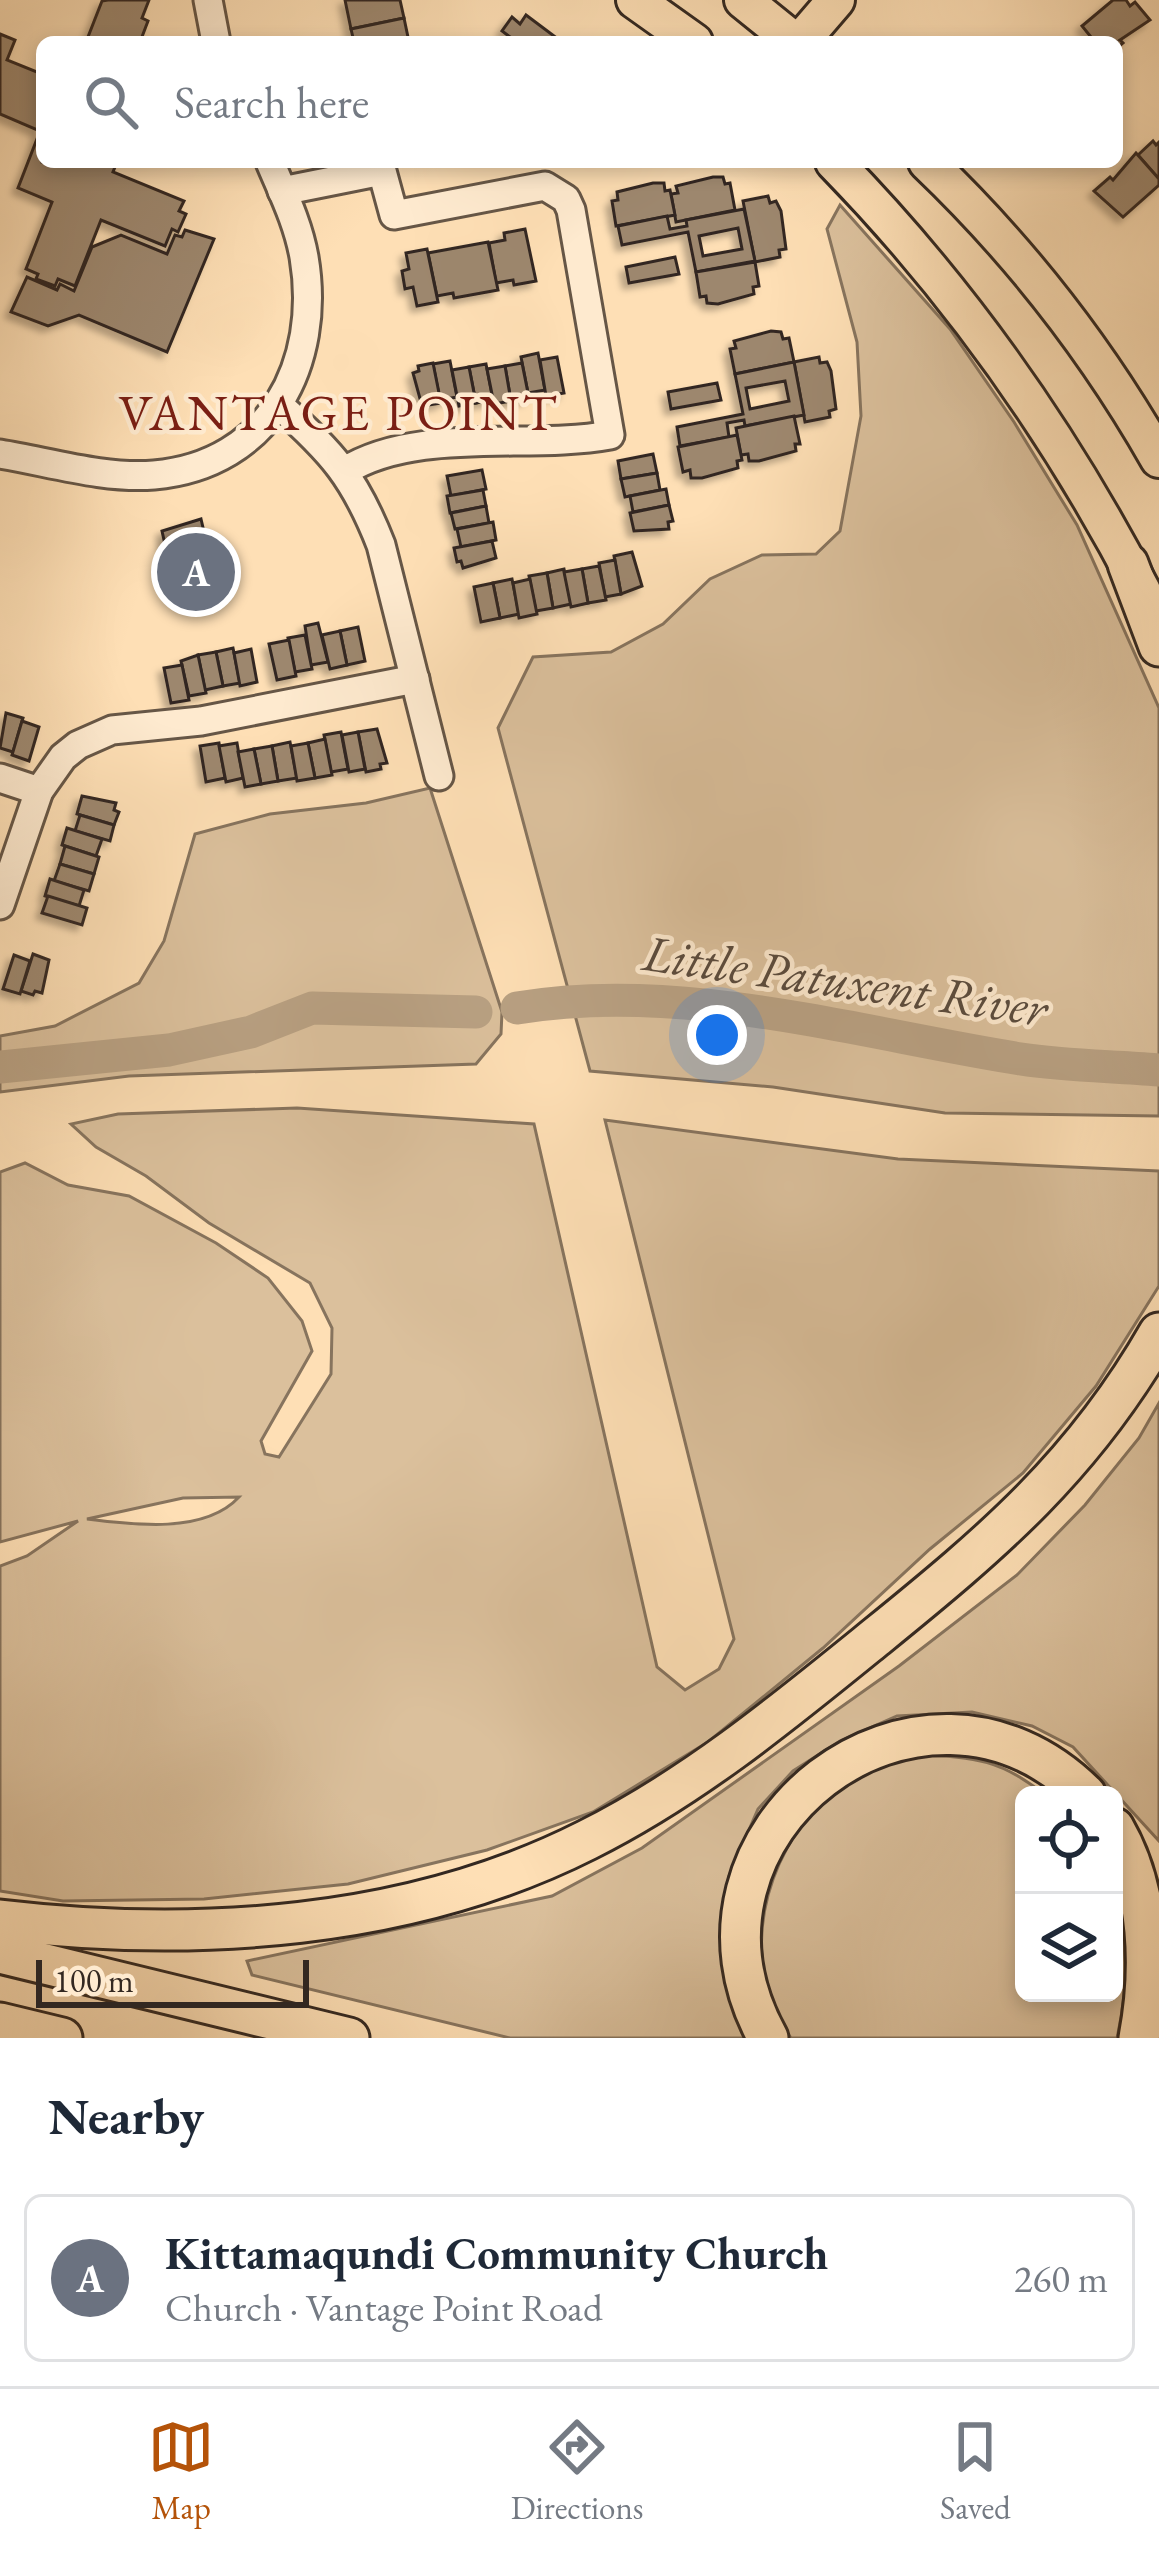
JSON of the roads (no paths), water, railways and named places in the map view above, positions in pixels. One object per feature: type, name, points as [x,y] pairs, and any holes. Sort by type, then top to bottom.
[{"type":"highway","points":[[1128,564],[1159,646]]},
{"type":"highway","points":[[0,1921],[148,1931],[307,1921],[473,1884],[585,1841],[719,1760],[1017,1519],[1105,1420],[1159,1333]]},
{"type":"highway","points":[[768,2038],[749,1997],[741,1924],[761,1846],[809,1785],[874,1748],[905,1739],[954,1735],[1025,1752],[1077,1786]]},
{"type":"highway","points":[[1123,1846],[1142,1912],[1146,1973],[1139,2038]]},
{"type":"highway","points":[[0,1953],[349,2038]]},
{"type":"highway","points":[[0,2026],[27,2038]]},
{"type":"highway","points":[[0,2026],[62,2038]]},
{"type":"main road","points":[[635,0],[686,36]]},
{"type":"main road","points":[[743,0],[790,36]]},
{"type":"main road","points":[[803,36],[836,0]]},
{"type":"main road","points":[[840,168],[947,285],[988,340],[1032,404],[1159,623]]},
{"type":"main road","points":[[932,168],[1055,304],[1159,459]]},
{"type":"main road","points":[[1156,2038],[1159,2029]]},
{"type":"street","points":[[208,0],[216,36]]},
{"type":"street","points":[[0,454],[128,476],[188,470],[236,446],[278,405],[304,352],[308,326],[304,257],[272,168]]},
{"type":"street","points":[[282,191],[382,171],[394,215],[545,186],[566,199],[571,210],[610,435],[575,441],[434,445],[389,453],[345,471]]},
{"type":"street","points":[[278,405],[345,471],[381,545],[439,776]]},
{"type":"street","points":[[0,905],[39,791],[64,757],[96,735],[201,722],[415,680]]},
{"type":"street","points":[[0,778],[39,791]]},
{"type":"waterway","name":"Little Patuxent River","points":[[517,1008],[579,1001],[706,1005],[1021,1059],[1159,1070]]},
{"type":"waterway","name":"Little Patuxent River","points":[[0,1067],[169,1050],[251,1032],[312,1008],[476,1012]]},
{"type":"place","name":"Kittamaqundi Community Church","points":[[196,572]]},
{"type":"district","name":"VANTAGE POINT","points":[[339,412]]}]
